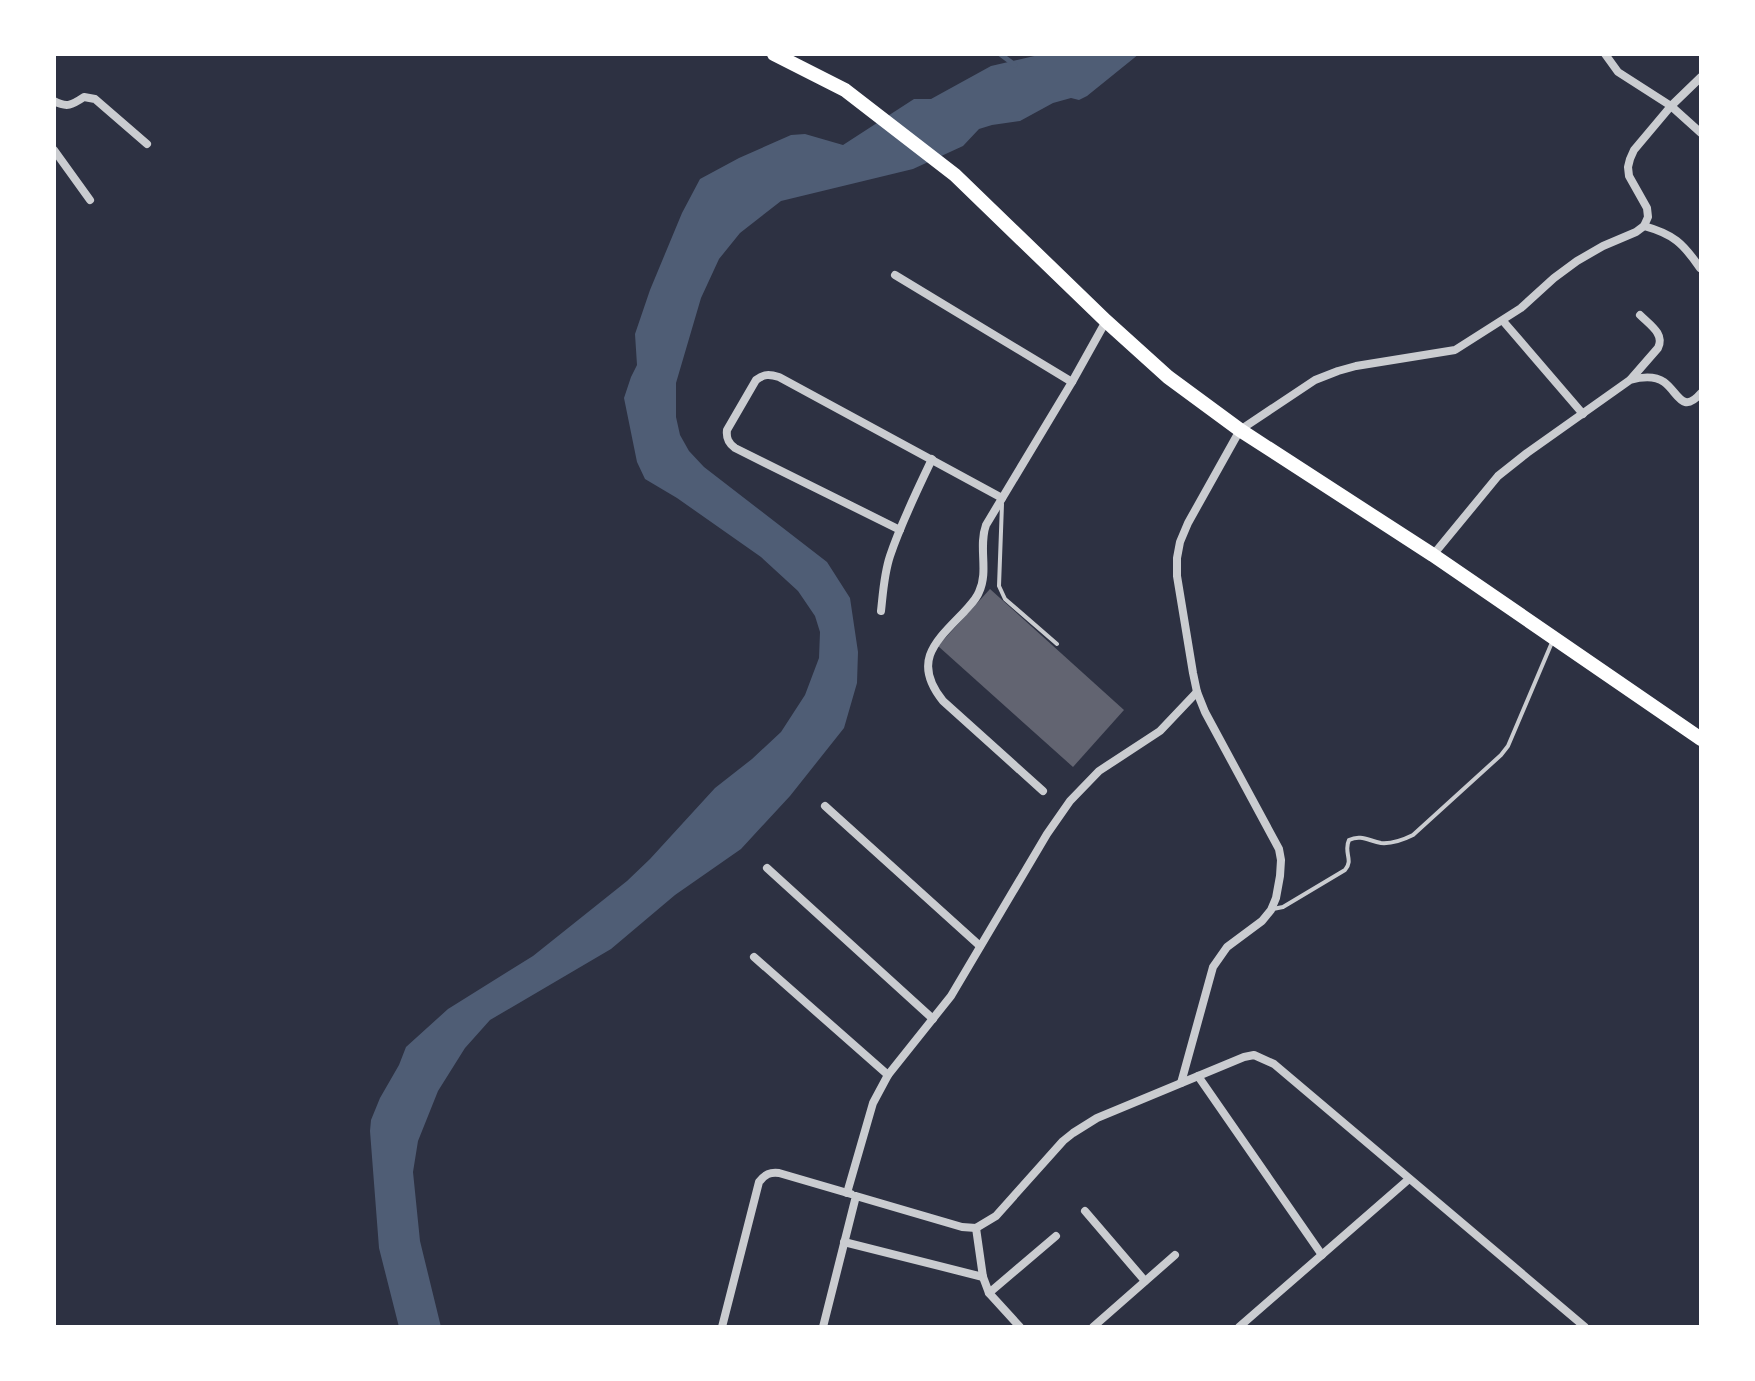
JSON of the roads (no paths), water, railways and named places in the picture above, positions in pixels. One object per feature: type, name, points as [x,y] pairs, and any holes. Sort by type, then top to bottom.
[{"type":"highway","points":[[774,54],[845,90],[955,175],[1168,377],[1240,430],[1433,555],[1701,739]]},
{"type":"street","points":[[1605,54],[1625,77],[1671,106],[1701,133]]},
{"type":"street","points":[[1181,1083],[1213,967],[1227,947],[1262,921],[1271,910],[1276,898],[1281,860],[1279,849],[1197,692],[1177,576],[1180,542],[1188,523],[1240,430],[1315,380],[1356,366],[1455,350],[1521,308],[1577,261],[1644,226],[1648,217],[1647,208],[1629,176],[1628,167],[1634,150],[1671,106],[1701,77]]},
{"type":"street","points":[[54,101],[66,106],[84,97],[95,99],[147,144]]},
{"type":"street","points":[[54,150],[90,200]]},
{"type":"street","points":[[1644,226],[1666,232],[1677,240],[1687,248],[1700,268]]},
{"type":"street","points":[[895,275],[1072,382]]},
{"type":"street","points":[[1433,555],[1498,476],[1630,380],[1658,348],[1661,337],[1640,315]]},
{"type":"street","points":[[1043,791],[943,701],[930,680],[930,651],[979,593],[983,575],[983,533],[1106,321]]},
{"type":"street","points":[[1503,321],[1583,414]]},
{"type":"street","points":[[900,530],[730,444],[727,430],[756,380],[769,374],[779,377],[1002,498]]},
{"type":"street","points":[[1630,380],[1656,378],[1685,402],[1690,402],[1701,393]]},
{"type":"street","points":[[881,611],[884,579],[900,530],[932,459]]},
{"type":"street","points":[[823,1327],[873,1103],[888,1075],[951,996],[1047,834],[1070,801],[1099,771],[1160,731],[1197,692]]},
{"type":"street","points":[[825,806],[980,946]]},
{"type":"street","points":[[767,868],[933,1019]]},
{"type":"street","points":[[754,957],[888,1075]]},
{"type":"street","points":[[722,1327],[759,1182],[770,1172],[962,1227],[976,1228],[996,1216],[1063,1141],[1097,1118],[1254,1055],[1274,1064],[1585,1327]]},
{"type":"street","points":[[1198,1076],[1322,1255]]},
{"type":"street","points":[[1239,1327],[1409,1179]]},
{"type":"street","points":[[1085,1211],[1145,1281]]},
{"type":"street","points":[[976,1228],[983,1277],[989,1293],[1020,1327]]},
{"type":"street","points":[[989,1293],[1056,1236]]},
{"type":"street","points":[[844,1242],[983,1277]]},
{"type":"street","points":[[1093,1327],[1175,1255]]},
{"type":"lane","points":[[1002,498],[999,586],[1005,599],[1057,644]]},
{"type":"lane","points":[[1271,910],[1283,907],[1345,870],[1350,861],[1346,851],[1349,840],[1360,837],[1388,843],[1413,835],[1501,755],[1514,736],[1554,638]]},
{"type":"water","points":[[1043,54],[1139,54],[1087,96],[1053,103],[1020,121],[979,129],[963,146],[913,169],[781,201],[740,233],[719,259],[701,298],[676,383],[676,417],[680,435],[704,467],[827,562],[850,598],[858,652],[857,683],[844,728],[790,796],[741,849],[675,895],[611,949],[490,1020],[465,1048],[438,1091],[418,1141],[413,1172],[420,1241],[441,1327],[399,1327],[379,1248],[370,1131],[380,1098],[406,1047],[448,1009],[533,956],[627,881],[715,788],[781,732],[805,695],[819,658],[820,632],[815,616],[798,591],[761,557],[645,479],[637,462],[624,398],[637,365],[635,334],[682,213],[700,179],[791,135],[805,134],[843,145],[914,99],[931,99],[991,66]]},
{"type":"waterway","points":[[1000,54],[1015,65]]}]
